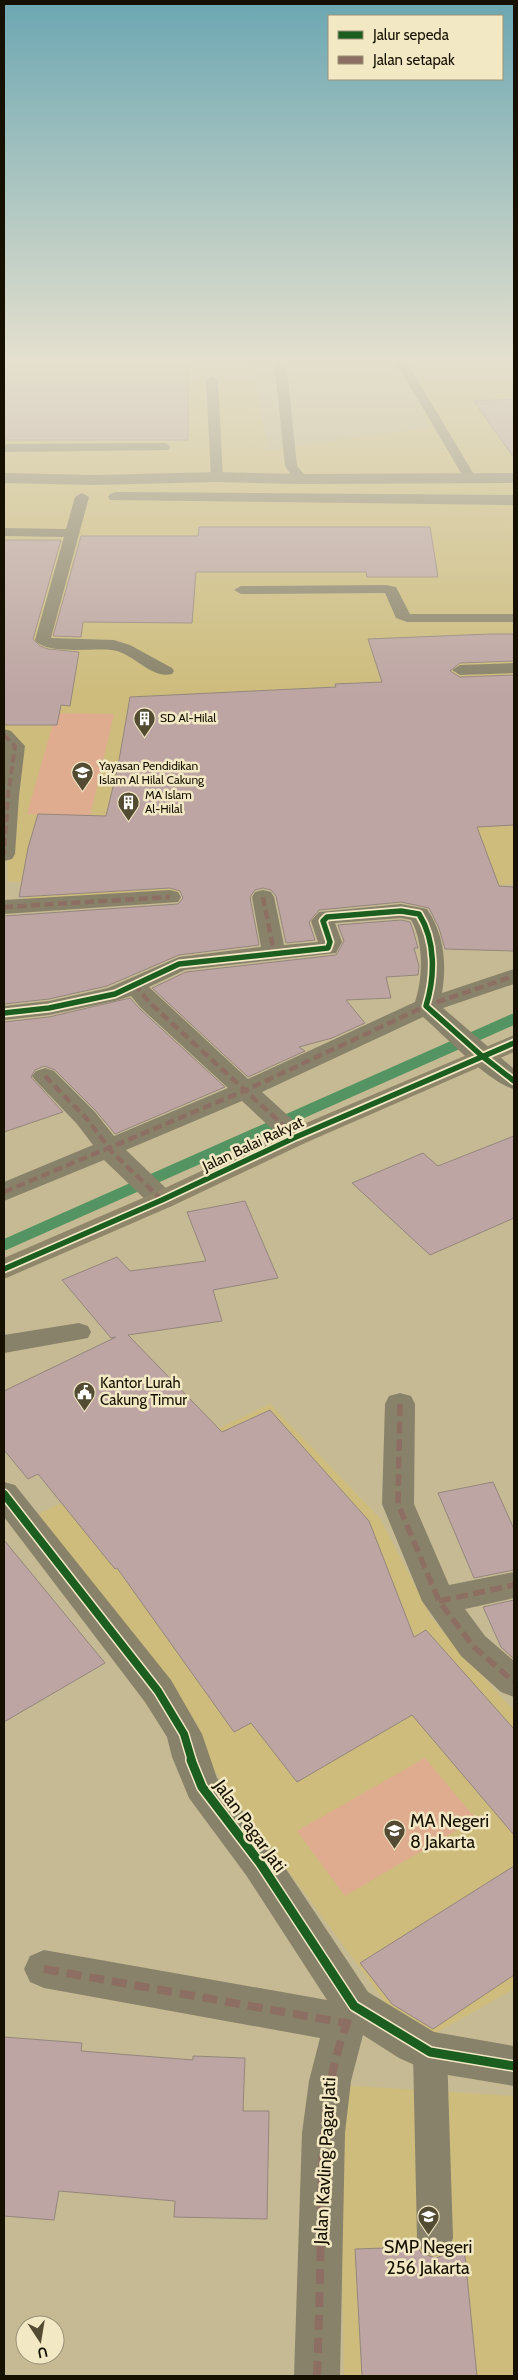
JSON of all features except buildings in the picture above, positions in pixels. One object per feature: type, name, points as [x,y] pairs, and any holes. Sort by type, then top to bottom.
[{"type":"highway","points":[[4,478],[94,480],[217,477],[301,480],[514,478]]},
{"type":"highway","points":[[4,488],[514,491]]},
{"type":"highway","points":[[62,497],[514,500]]},
{"type":"street","points":[[4,735],[15,746],[6,796],[4,854]]},
{"type":"street","points":[[4,907],[170,896]]},
{"type":"street","points":[[263,897],[274,952]]},
{"type":"street","points":[[4,1013],[49,1008],[115,994],[179,964],[209,958],[328,948],[330,942],[323,920],[327,917],[401,911],[419,914],[425,921],[430,948],[431,1011],[514,1081]]},
{"type":"street","points":[[4,1192],[249,1094],[431,1011],[514,976]]},
{"type":"street","points":[[134,984],[150,1003],[289,1130]]},
{"type":"street","name":"Jalan Balai Rakyat","points":[[4,1269],[154,1193],[289,1130],[476,1050],[514,1043]]},
{"type":"street","points":[[45,1076],[86,1118],[110,1149],[154,1193]]},
{"type":"street","points":[[400,1404],[398,1504],[439,1602],[473,1646],[514,1682]]},
{"type":"street","name":"Jalan Pagar Jati","points":[[4,1494],[158,1691],[184,1734],[190,1757],[202,1786],[260,1863],[349,2014]]},
{"type":"street","points":[[439,1602],[514,1585]]},
{"type":"street","points":[[44,1969],[349,2014],[430,2052],[514,2066]]},
{"type":"street","name":"Jalan Kavling Pagar Jati","points":[[317,2376],[323,2124],[330,2070],[349,2014]]},
{"type":"lane","points":[[217,470],[217,477]]},
{"type":"lane","points":[[294,470],[301,480]]},
{"type":"lane","points":[[465,470],[470,478]]},
{"type":"lane","points":[[82,497],[43,640],[50,644],[121,647],[166,671]]},
{"type":"lane","points":[[4,532],[71,533]]},
{"type":"lane","points":[[242,590],[386,589],[391,590],[401,615],[406,618],[514,618]]},
{"type":"lane","points":[[460,670],[514,668]]},
{"type":"lane","points":[[4,1344],[79,1332]]},
{"type":"lane","points":[[430,2052],[435,2238]]},
{"type":"shaded area","points":[[4,470],[514,470],[514,884],[475,887],[316,884],[26,903],[21,882],[8,882],[7,836],[21,748],[4,747]]},
{"type":"shaded area","points":[[56,713],[114,714],[90,816],[27,814]]},
{"type":"shaded area","name":"MA Negeri 8 Jakarta","points":[[270,1404],[380,1518],[431,1617],[514,1711],[514,1989],[416,2044],[28,1519]]},
{"type":"shaded area","points":[[425,1758],[476,1819],[345,1896],[297,1831]]},
{"type":"shaded area","name":"SMP Negeri 256 Jakarta","points":[[339,2085],[514,2096],[514,2376],[344,2376]]},
{"type":"waterway","points":[[4,1245],[514,1019]]},
{"type":"marked path","points":[[4,735],[15,746],[8,796],[4,854]]},
{"type":"marked path","points":[[4,907],[170,897]]},
{"type":"marked path","points":[[263,897],[274,952]]},
{"type":"marked path","points":[[4,1192],[246,1090],[426,1006],[514,976]]},
{"type":"marked path","points":[[134,984],[150,1003],[296,1137]]},
{"type":"marked path","points":[[45,1076],[86,1118],[112,1152],[162,1200]]},
{"type":"marked path","points":[[400,1404],[398,1504],[439,1601],[473,1646],[514,1682]]},
{"type":"marked path","points":[[439,1601],[514,1585]]},
{"type":"marked path","points":[[44,1969],[345,2023]]},
{"type":"marked path","points":[[317,2376],[322,2160],[326,2107],[335,2056],[343,2031],[354,2006],[358,2008]]},
{"type":"cycle path","points":[[4,1013],[49,1008],[115,994],[179,964],[328,948],[330,942],[323,921],[327,917],[401,911],[419,914],[428,933],[431,946],[432,972],[426,1006],[482,1056],[514,1081]]},
{"type":"cycle path","points":[[4,1269],[162,1200],[296,1137],[514,1043]]},
{"type":"cycle path","points":[[4,1494],[158,1691],[184,1734],[190,1757],[202,1787],[260,1863],[354,2006],[430,2052],[514,2066]]},
{"type":"place","name":"SD Al-Hilal","points":[[144,737]]},
{"type":"place","name":"Yayasan Pendidikan Islam Al Hilal Cakung","points":[[83,792]]},
{"type":"place","name":"MA Islam Al-Hilal","points":[[129,821]]},
{"type":"place","name":"Kantor Lurah Cakung Timur","points":[[84,1411]]},
{"type":"place","name":"MA Negeri 8 Jakarta","points":[[394,1850]]},
{"type":"place","name":"SMP Negeri 256 Jakarta","points":[[428,2236]]}]
